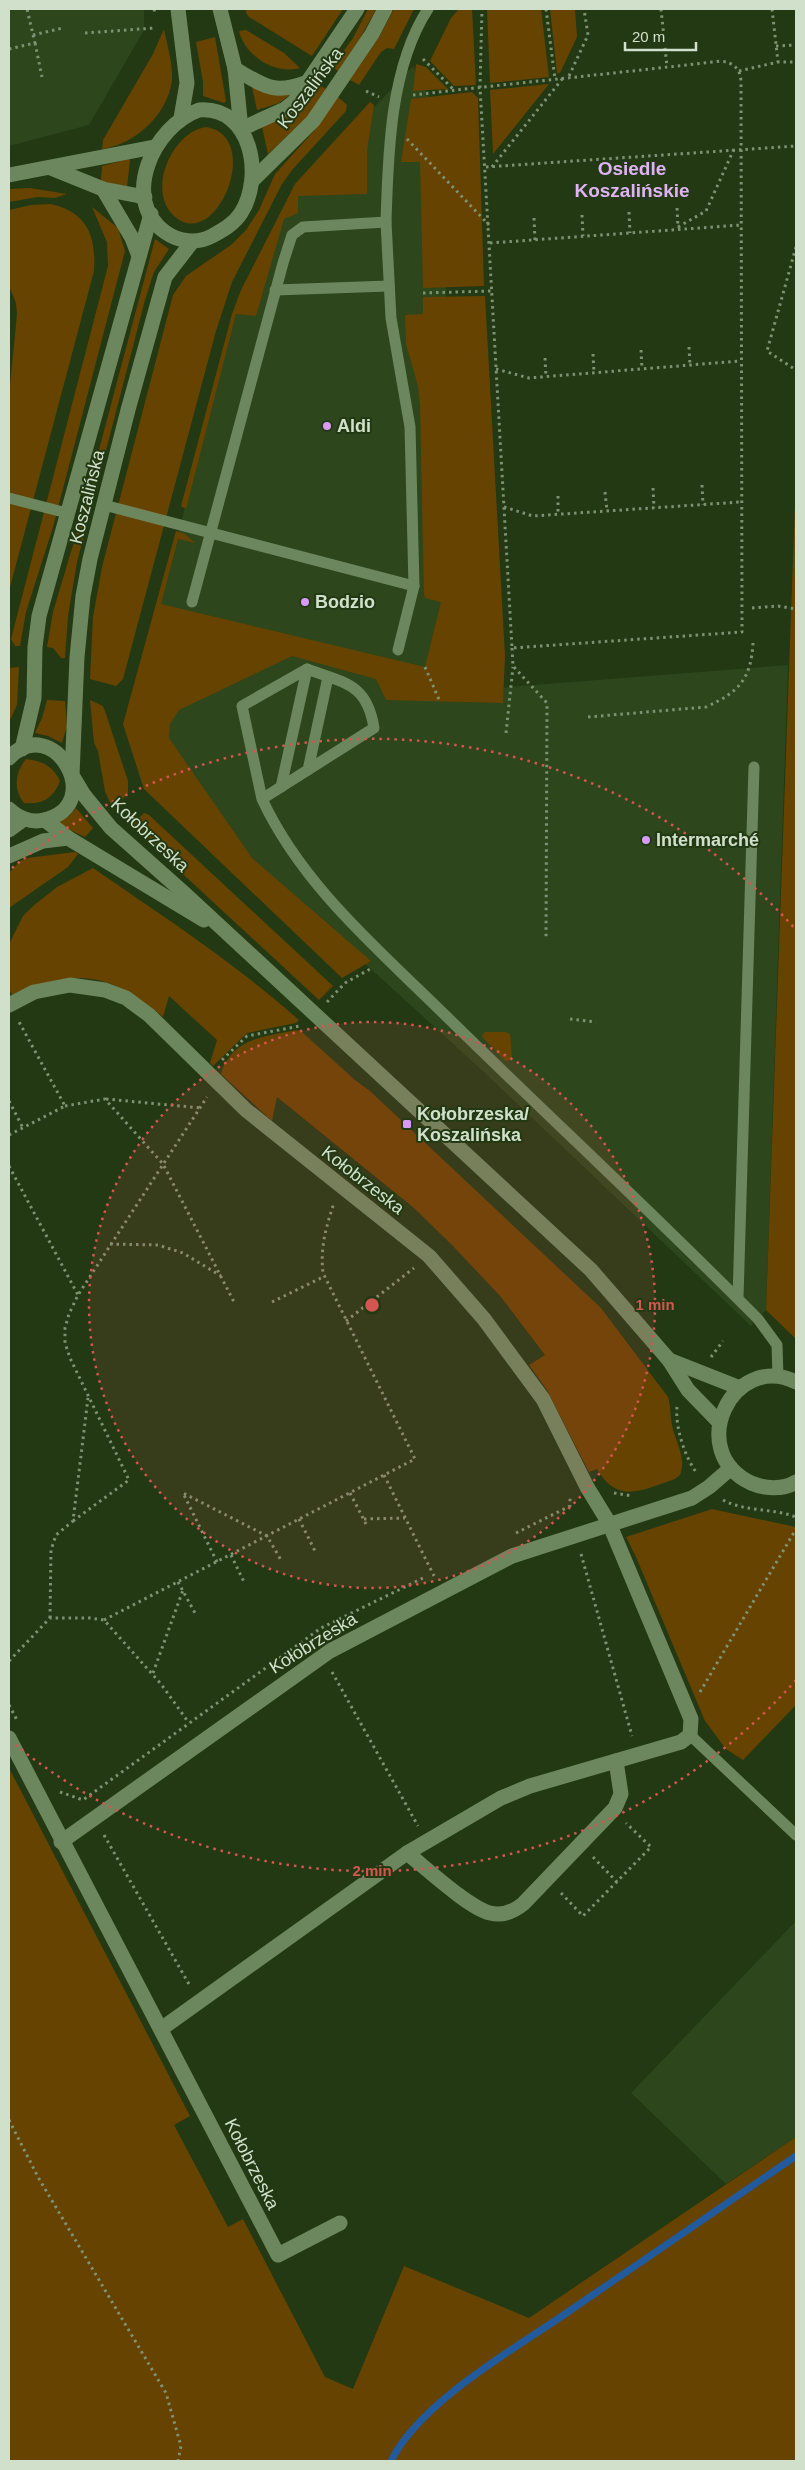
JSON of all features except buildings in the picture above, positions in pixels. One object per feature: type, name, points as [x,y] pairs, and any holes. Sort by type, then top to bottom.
[{"type":"street","points":[[178,9],[187,83],[181,118]]},
{"type":"street","points":[[220,9],[235,69],[241,129],[247,144],[253,180],[249,196],[236,219],[220,232],[206,239],[192,242],[166,233],[150,214],[145,197],[145,179],[148,162],[154,147],[167,130],[181,118],[199,110],[216,111],[225,114],[241,129]]},
{"type":"street","name":"Koszalińska","points":[[241,129],[285,109],[294,102],[305,83],[357,9]]},
{"type":"street","name":"Koszalińska","points":[[253,180],[313,121],[368,40],[385,9]]},
{"type":"street","points":[[235,69],[270,88],[287,90],[305,83]]},
{"type":"street","points":[[9,176],[154,147]]},
{"type":"street","points":[[50,168],[103,189],[145,197]]},
{"type":"street","points":[[103,189],[132,238],[139,256]]},
{"type":"street","name":"Koszalińska","points":[[22,748],[34,698],[36,628],[150,214]]},
{"type":"street","name":"Koszalińska","points":[[45,820],[60,812],[70,799],[77,657],[83,596],[104,505],[165,277],[192,242]]},
{"type":"street","name":"Kołobrzeska","points":[[22,748],[43,747],[53,750],[62,756],[88,801],[112,828],[233,937],[591,1270],[669,1360],[688,1390],[719,1422]]},
{"type":"street","points":[[9,758],[22,748]]},
{"type":"street","points":[[9,808],[24,819],[45,820]]},
{"type":"street","points":[[9,830],[24,819]]},
{"type":"street","name":"Kołobrzeska","points":[[45,820],[68,838],[233,937]]},
{"type":"street","points":[[9,856],[43,841],[68,838]]},
{"type":"street","name":"Kołobrzeska","points":[[9,1005],[23,997],[45,989],[81,986],[116,994],[149,1015],[246,1110],[429,1256],[484,1319],[525,1372],[543,1399],[587,1487],[609,1523],[692,1719],[690,1735]]},
{"type":"street","name":"Kołobrzeska","points":[[669,1360],[740,1388]]},
{"type":"street","points":[[795,1485],[776,1488],[759,1486],[744,1479],[731,1468],[722,1454],[718,1438],[719,1422],[726,1403],[740,1388],[751,1381],[778,1377],[796,1382]]},
{"type":"street","name":"Kołobrzeska","points":[[61,1842],[322,1656],[512,1556],[609,1523],[692,1498],[710,1487],[731,1468]]},
{"type":"street","points":[[161,2029],[407,1853],[515,1792],[682,1742],[690,1735]]},
{"type":"street","name":"Kołobrzeska","points":[[9,1738],[61,1842],[161,2029],[278,2255],[340,2223]]},
{"type":"street","points":[[407,1853],[483,1911],[499,1914],[509,1912],[523,1904],[615,1808],[621,1794],[616,1761]]},
{"type":"lane","points":[[398,650],[414,586],[410,427],[391,318],[386,222],[388,167],[398,97],[408,47],[416,27],[428,9]]},
{"type":"lane","points":[[192,602],[289,244],[297,230],[303,227],[386,222]]},
{"type":"lane","points":[[276,290],[390,286]]},
{"type":"lane","points":[[9,498],[67,513]]},
{"type":"lane","points":[[104,505],[414,586]]},
{"type":"lane","points":[[262,799],[374,728],[365,700],[355,687],[307,669]]},
{"type":"lane","points":[[281,787],[307,669]]},
{"type":"lane","points":[[307,669],[242,706],[262,799],[275,826],[330,901],[388,960],[758,1319],[777,1345],[778,1377]]},
{"type":"lane","points":[[308,770],[328,677]]},
{"type":"lane","points":[[738,1298],[754,767]]},
{"type":"lane","points":[[690,1735],[796,1835]]},
{"type":"path","points":[[27,9],[42,77]]},
{"type":"path","points":[[154,9],[155,14]]},
{"type":"path","points":[[482,9],[480,88],[513,666],[506,733]]},
{"type":"path","points":[[546,9],[555,79]]},
{"type":"path","points":[[569,77],[588,34],[584,9]]},
{"type":"path","points":[[661,9],[667,67]]},
{"type":"path","points":[[772,9],[778,62]]},
{"type":"path","points":[[33,35],[63,28]]},
{"type":"path","points":[[85,33],[156,28]]},
{"type":"path","points":[[9,50],[35,43]]},
{"type":"path","points":[[776,46],[796,45]]},
{"type":"path","points":[[423,59],[454,90]]},
{"type":"path","points":[[398,97],[721,61],[735,65],[741,77],[740,502],[742,632],[512,648]]},
{"type":"path","points":[[739,71],[778,62],[796,62]]},
{"type":"path","points":[[492,167],[564,78]]},
{"type":"path","points":[[394,125],[489,226]]},
{"type":"path","points":[[486,168],[741,148],[796,146]]},
{"type":"path","points":[[678,228],[706,211],[734,149]]},
{"type":"path","points":[[677,208],[678,228]]},
{"type":"path","points":[[629,212],[630,233]]},
{"type":"path","points":[[582,215],[583,236]]},
{"type":"path","points":[[534,218],[535,240]]},
{"type":"path","points":[[490,243],[740,225]]},
{"type":"path","points":[[796,247],[767,351],[796,370]]},
{"type":"path","points":[[423,293],[492,291]]},
{"type":"path","points":[[689,347],[690,365]]},
{"type":"path","points":[[641,350],[642,369]]},
{"type":"path","points":[[593,354],[594,373]]},
{"type":"path","points":[[545,358],[546,377]]},
{"type":"path","points":[[496,369],[529,378],[740,361]]},
{"type":"path","points":[[702,485],[703,504]]},
{"type":"path","points":[[653,488],[654,508]]},
{"type":"path","points":[[606,492],[607,511]]},
{"type":"path","points":[[558,496],[558,514]]},
{"type":"path","points":[[504,507],[533,516],[740,502]]},
{"type":"path","points":[[752,608],[778,606],[796,609]]},
{"type":"path","points":[[588,717],[706,707],[722,700],[745,678],[751,664],[752,643]]},
{"type":"path","points":[[513,666],[547,703],[546,939]]},
{"type":"path","points":[[425,667],[440,702]]},
{"type":"path","points":[[323,1005],[345,983],[388,960]]},
{"type":"path","points":[[18,1018],[65,1106]]},
{"type":"path","points":[[570,1019],[596,1022]]},
{"type":"path","points":[[222,1061],[247,1036],[307,1023]]},
{"type":"path","points":[[9,1661],[50,1618],[51,1550],[56,1535],[129,1480],[88,1397],[65,1343],[65,1328],[68,1314],[110,1244],[210,1092]]},
{"type":"path","points":[[105,1099],[163,1164],[234,1302]]},
{"type":"path","points":[[9,1135],[65,1106],[105,1099],[201,1108]]},
{"type":"path","points":[[9,1101],[23,1128]]},
{"type":"path","points":[[9,1166],[78,1295]]},
{"type":"path","points":[[50,1618],[104,1620],[415,1459],[325,1276],[321,1257],[322,1240],[335,1198],[342,1203]]},
{"type":"path","points":[[110,1244],[158,1246],[183,1253],[221,1277]]},
{"type":"path","points":[[346,1321],[418,1265]]},
{"type":"path","points":[[272,1302],[325,1276]]},
{"type":"path","points":[[73,1521],[88,1397]]},
{"type":"path","points":[[689,1475],[695,1471]]},
{"type":"path","points":[[384,1475],[443,1592]]},
{"type":"path","points":[[587,1487],[597,1482],[604,1490],[636,1496]]},
{"type":"path","points":[[217,1562],[183,1493],[267,1536],[280,1560]]},
{"type":"path","points":[[350,1493],[366,1524]]},
{"type":"path","points":[[570,1506],[576,1534],[638,1755]]},
{"type":"path","points":[[364,1519],[405,1518]]},
{"type":"path","points":[[299,1519],[315,1551]]},
{"type":"path","points":[[684,1700],[699,1693],[796,1529]]},
{"type":"path","points":[[231,1554],[245,1584]]},
{"type":"path","points":[[178,1582],[195,1614]]},
{"type":"path","points":[[152,1674],[183,1590]]},
{"type":"path","points":[[104,1620],[152,1674],[192,1727]]},
{"type":"path","points":[[311,1635],[427,1842]]},
{"type":"path","points":[[560,1892],[583,1916],[651,1847],[621,1818]]},
{"type":"path","points":[[100,1828],[199,2002]]},
{"type":"path","points":[[587,1852],[617,1882]]},
{"type":"path","points":[[9,2120],[38,2178],[166,2393],[181,2446],[178,2461]]},
{"type":"shaded area","points":[[9,9],[144,9],[144,30],[89,125],[9,146]]},
{"type":"shaded area","points":[[246,9],[343,9],[312,56],[249,17]]},
{"type":"shaded area","points":[[368,9],[376,9],[358,42],[338,71],[332,67],[353,38]]},
{"type":"shaded area","points":[[394,9],[414,9],[394,49],[387,48],[381,52],[359,85],[350,80],[378,39]]},
{"type":"shaded area","points":[[459,9],[472,9],[476,85],[454,86],[430,61],[451,18]]},
{"type":"shaded area","points":[[487,9],[541,9],[549,77],[490,83]]},
{"type":"shaded area","points":[[550,9],[575,9],[577,37],[560,73],[557,73]]},
{"type":"shaded area","points":[[164,29],[171,61],[172,80],[164,104],[157,115],[138,134],[115,146],[102,149],[103,140],[153,54]]},
{"type":"shaded area","points":[[246,30],[284,53],[300,68],[281,69],[271,66],[254,56],[242,40],[239,31]]},
{"type":"shaded area","points":[[215,37],[226,101],[224,103],[203,96],[203,82],[196,42]]},
{"type":"shaded area","points":[[416,64],[426,67],[448,89],[413,91]]},
{"type":"shaded area","points":[[413,66],[441,121],[458,691],[788,665],[766,1310],[751,1326],[485,1073],[248,857],[137,691],[236,313],[299,187]]},
{"type":"shaded area","points":[[549,84],[493,154],[490,90]]},
{"type":"shaded area","points":[[319,85],[326,89],[307,117],[268,154],[262,127],[295,112]]},
{"type":"shaded area","points":[[252,87],[294,92],[279,103],[257,110]]},
{"type":"shaded area","points":[[472,92],[478,98],[484,286],[423,288],[420,162],[401,162],[411,99]]},
{"type":"shaded area","points":[[338,97],[347,105],[346,111],[292,170],[282,184],[232,282],[216,331],[123,679],[116,686],[90,679],[93,617],[102,567],[173,295],[186,276],[231,245],[246,230],[259,210],[275,174],[314,131]]},
{"type":"shaded area","points":[[370,102],[374,105],[367,151],[367,194],[298,196],[298,213],[284,219],[256,316],[236,314],[186,509],[181,506],[232,314],[241,290],[295,184]]},
{"type":"shaded area","points":[[206,127],[223,135],[232,150],[233,170],[227,190],[217,208],[204,220],[189,223],[173,215],[166,204],[162,191],[163,177],[167,163],[183,139],[194,131]]},
{"type":"shaded area","points":[[130,160],[127,188],[101,181],[102,166]]},
{"type":"shaded area","points":[[30,188],[67,194],[55,198],[38,197],[9,202],[9,189]]},
{"type":"shaded area","points":[[51,204],[74,213],[87,228],[93,247],[94,271],[9,591],[9,396],[17,314],[16,303],[9,286],[9,210],[31,205]]},
{"type":"shaded area","points":[[92,207],[118,228],[125,251],[53,527],[26,612],[20,646],[15,646],[11,639],[108,266],[107,242]]},
{"type":"shaded area","points":[[155,239],[169,249],[154,272],[145,300],[77,562],[68,616],[65,658],[61,658],[53,648],[47,647],[53,612],[79,525]]},
{"type":"shaded area","points":[[485,296],[505,656],[503,703],[386,700],[376,679],[292,656],[179,710],[170,724],[169,738],[252,858],[371,961],[342,978],[144,789],[123,724],[176,531],[185,534],[195,543],[178,539],[161,604],[425,667],[441,602],[425,598],[424,594],[420,405],[418,386],[406,344],[405,315],[423,314],[423,297]]},
{"type":"shaded area","points":[[796,475],[796,1339],[766,1310]]},
{"type":"shaded area","points":[[19,667],[17,705],[9,722],[9,668]]},
{"type":"shaded area","points":[[47,700],[65,701],[67,726],[62,743],[48,736],[35,733]]},
{"type":"shaded area","points":[[90,700],[103,706],[128,781],[128,793],[113,810],[105,791],[98,751],[94,743]]},
{"type":"shaded area","points":[[26,759],[46,765],[60,781],[51,796],[36,803],[24,803],[18,792],[18,775]]},
{"type":"shaded area","points":[[76,808],[93,828],[85,837],[57,824],[69,816]]},
{"type":"shaded area","points":[[144,813],[149,815],[333,986],[319,1000],[131,826]]},
{"type":"shaded area","points":[[75,852],[78,854],[68,867],[9,908],[9,873],[20,861],[27,858]]},
{"type":"shaded area","points":[[93,868],[250,979],[299,1020],[296,1023],[247,1033],[213,1066],[210,1063],[217,1040],[169,996],[163,1017],[121,988],[107,982],[92,979],[60,980],[30,987],[12,995],[9,989],[9,944],[23,916],[57,887]]},
{"type":"shaded area","points":[[297,1030],[302,1032],[355,1080],[370,1091],[601,1308],[668,1397],[672,1425],[682,1462],[680,1475],[675,1479],[632,1492],[622,1491],[613,1487],[597,1469],[589,1472],[547,1390],[529,1365],[545,1355],[501,1297],[414,1208],[277,1097],[272,1121],[221,1074],[226,1062],[241,1046],[262,1037]]},
{"type":"shaded area","points":[[485,1032],[505,1032],[510,1034],[512,1057],[510,1060],[506,1061],[484,1039],[482,1036]]},
{"type":"shaded area","points":[[712,1509],[796,1527],[796,1705],[743,1760],[726,1749],[705,1721],[626,1537]]},
{"type":"shaded area","points":[[9,1768],[190,2116],[174,2125],[228,2227],[243,2219],[325,2377],[353,2389],[404,2266],[529,2318],[796,2137],[796,2461],[9,2461]]},
{"type":"shaded area","points":[[796,1921],[796,2137],[726,2184],[631,2093]]},
{"type":"waterway","points":[[391,2461],[404,2440],[422,2419],[467,2381],[796,2156]]},
{"type":"place","name":"Aldi","points":[[327,426]]},
{"type":"place","name":"Bodzio","points":[[305,602]]},
{"type":"place","name":"Intermarché","points":[[646,840]]},
{"type":"place","name":"Kołobrzeska/ Koszalińska","points":[[407,1124]]},
{"type":"district","name":"Osiedle Koszalińskie","points":[[632,179]]}]
